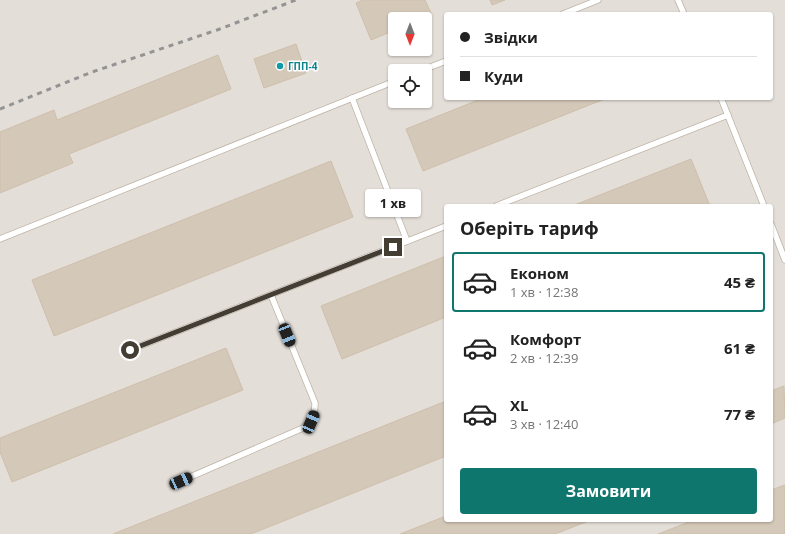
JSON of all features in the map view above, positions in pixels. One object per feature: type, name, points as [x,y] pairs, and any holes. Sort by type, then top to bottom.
[{"type":"lane","points":[[568,12],[598,0]]},
{"type":"lane","points":[[678,0],[683,12]]},
{"type":"lane","points":[[432,66],[444,62]]},
{"type":"lane","points":[[0,239],[388,84]]},
{"type":"lane","points":[[352,98],[407,241]]},
{"type":"lane","points":[[722,100],[763,204]]},
{"type":"lane","points":[[501,204],[728,115]]},
{"type":"lane","points":[[130,350],[444,227]]},
{"type":"lane","points":[[773,229],[785,260]]},
{"type":"lane","points":[[181,481],[303,428],[311,422],[315,413],[315,403],[271,295]]},
{"type":"shaded area","points":[[0,0],[785,0],[785,534],[0,534]]},
{"type":"building","points":[[363,0],[425,0],[431,12],[388,12],[388,33],[371,40],[356,3]]},
{"type":"building","points":[[490,0],[505,0],[492,5]]},
{"type":"building","name":"ГПП-4","points":[[296,44],[306,73],[264,88],[254,59]]},
{"type":"building","points":[[218,55],[231,89],[69,154],[73,163],[0,193],[0,132],[54,110],[57,120]]},
{"type":"building","points":[[478,100],[602,100],[423,171],[406,129]]},
{"type":"building","points":[[691,159],[709,204],[577,204]]},
{"type":"building","points":[[331,161],[353,217],[54,336],[32,280]]},
{"type":"building","points":[[444,257],[444,318],[342,359],[321,306]]},
{"type":"building","points":[[226,348],[243,390],[12,482],[0,452],[0,438]]},
{"type":"building","points":[[784,386],[785,418],[773,423],[773,390]]},
{"type":"building","points":[[444,402],[444,457],[251,534],[113,534]]},
{"type":"building","points":[[785,485],[785,534],[658,534],[689,522],[773,522],[773,489]]},
{"type":"building","points":[[444,517],[444,522],[586,522],[555,534],[400,534]]},
{"type":"railway","points":[[0,109],[92,72],[217,30],[296,0]]},
{"type":"place","name":"ГПП-4","points":[[280,66]]},
{"type":"route","points":[[130,350],[393,247]]}]
